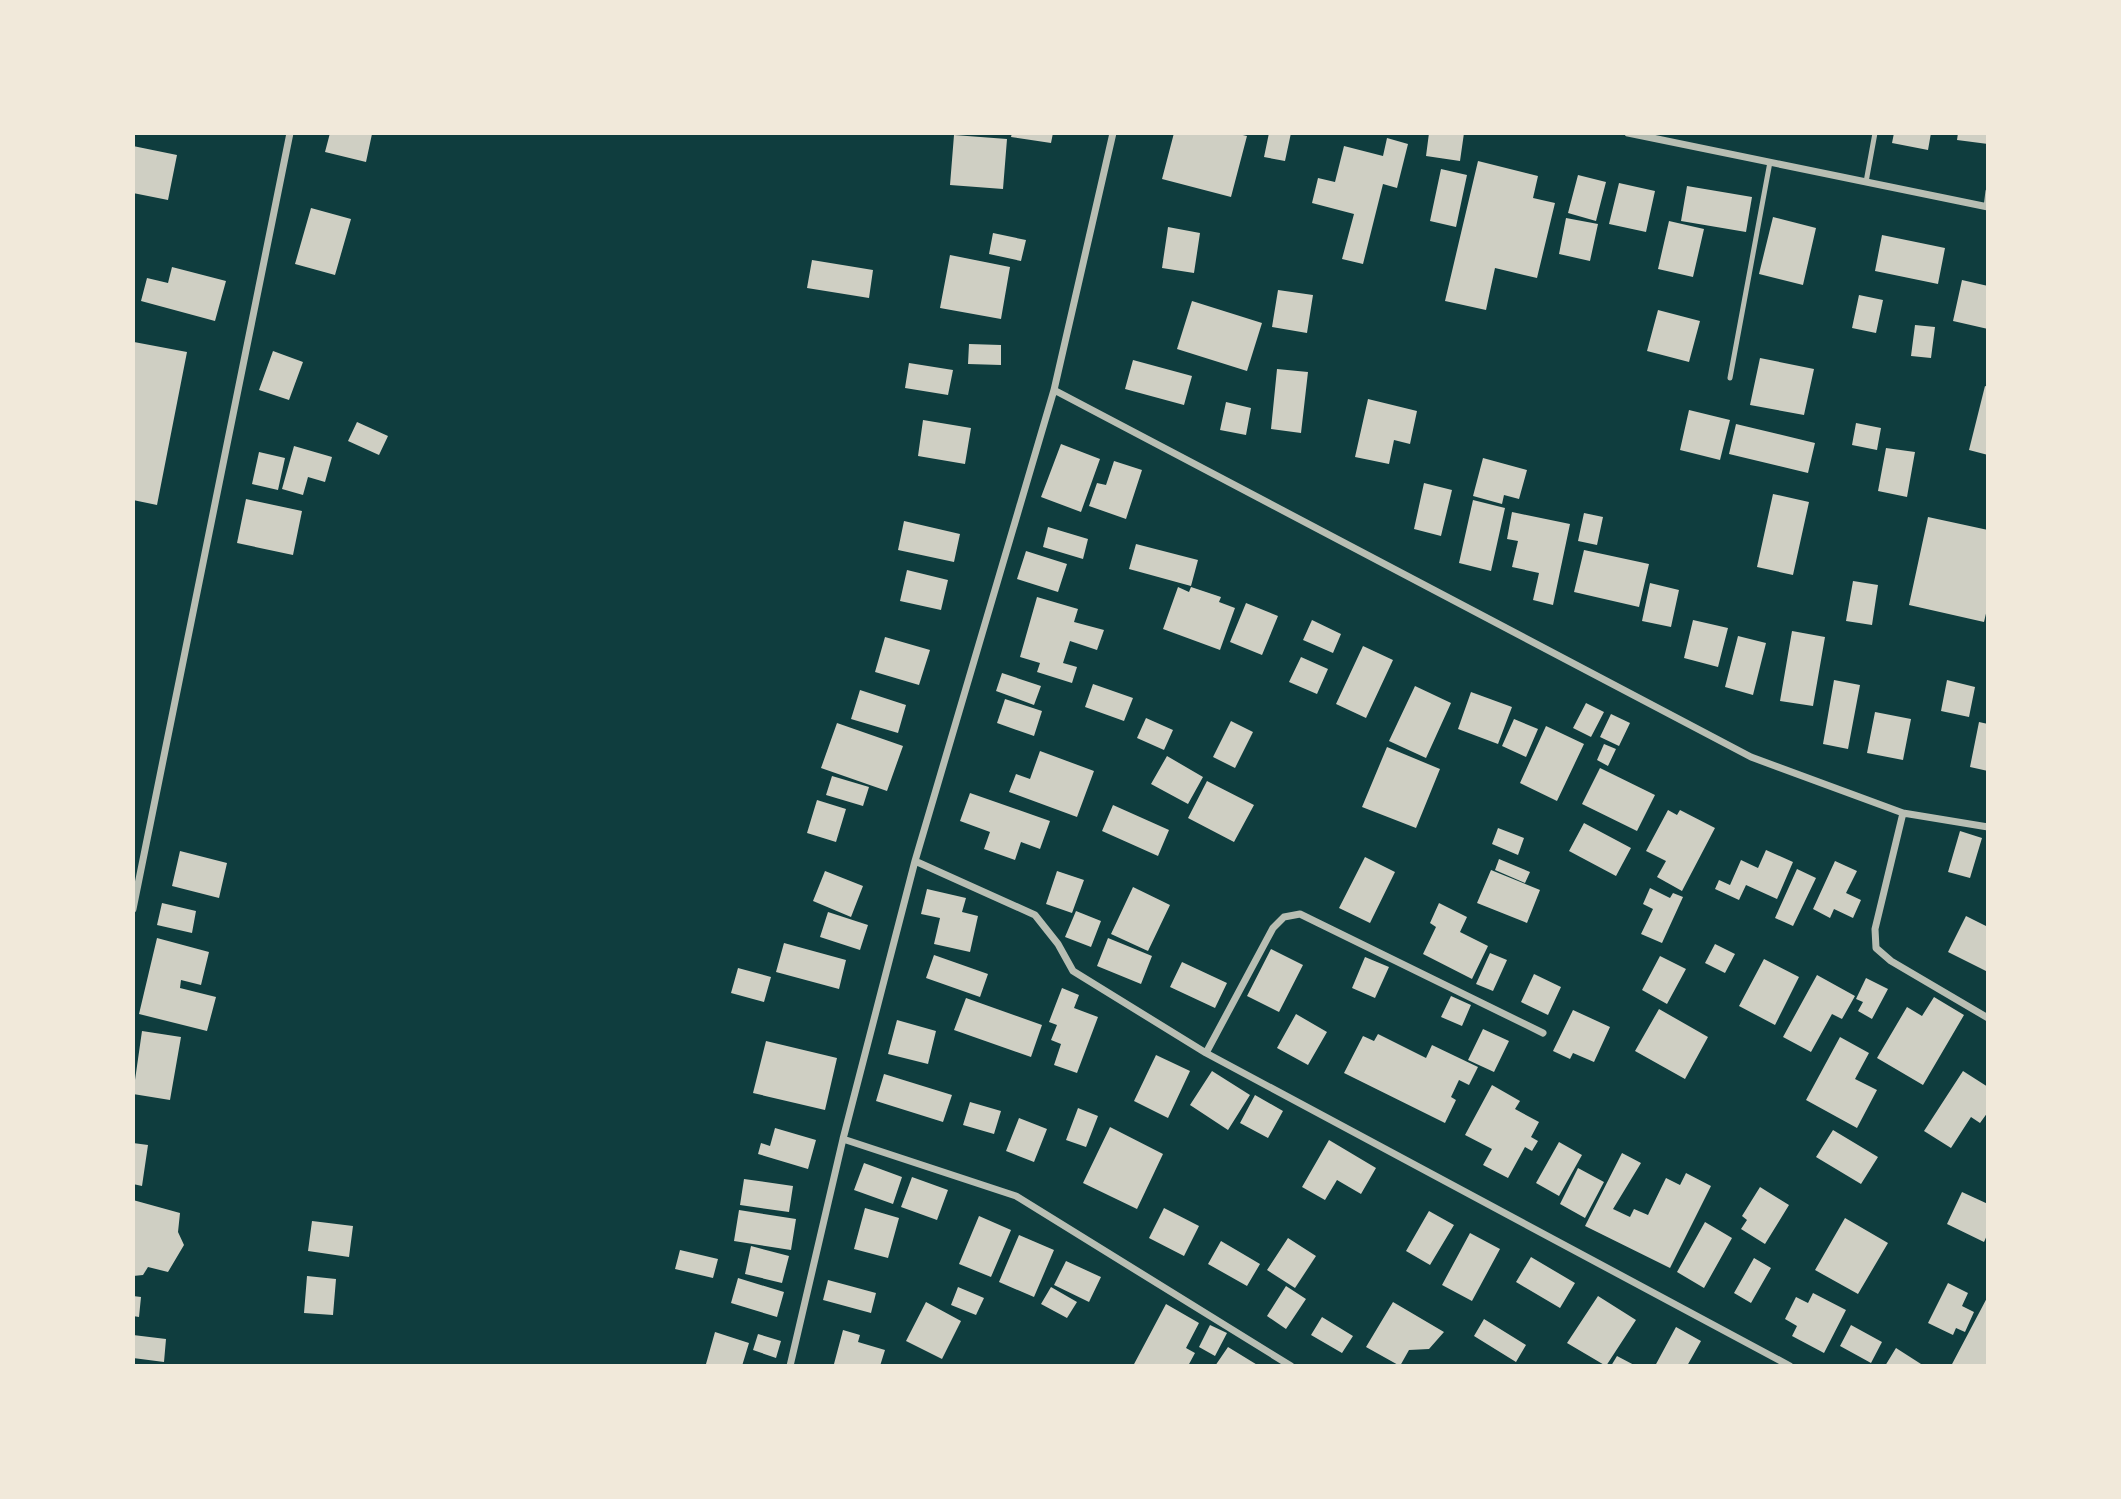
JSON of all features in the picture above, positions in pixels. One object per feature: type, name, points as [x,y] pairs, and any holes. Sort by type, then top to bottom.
[{"type":"street","points":[[133,909],[290,133]]},
{"type":"street","points":[[790,1366],[843,1139],[915,861],[1054,390],[1113,133]]},
{"type":"street","points":[[1628,133],[1987,207]]},
{"type":"street","points":[[1054,390],[1751,757],[1903,813],[1988,827]]},
{"type":"street","points":[[1903,813],[1875,929],[1876,948],[1891,961],[1988,1018]]},
{"type":"street","points":[[915,861],[1035,915],[1058,944],[1073,971],[1206,1053],[1790,1366]]},
{"type":"street","points":[[1206,1053],[1273,928],[1284,917],[1300,914],[1543,1033]]},
{"type":"street","points":[[843,1139],[1016,1196],[1291,1366]]},
{"type":"lane","points":[[1866,182],[1875,133]]},
{"type":"lane","points":[[1730,378],[1770,162]]},
{"type":"lane","points":[[1987,207],[1988,191]]},
{"type":"building","points":[[330,133],[372,134],[366,162],[325,152]]},
{"type":"building","points":[[1012,133],[1053,133],[1051,143],[1011,137]]},
{"type":"building","points":[[1174,133],[1234,133],[1247,136],[1231,197],[1162,179]]},
{"type":"building","points":[[1269,133],[1291,133],[1285,161],[1264,157]]},
{"type":"building","points":[[1429,133],[1464,133],[1460,161],[1426,156]]},
{"type":"building","points":[[1894,133],[1931,133],[1928,150],[1892,143]]},
{"type":"building","points":[[1958,133],[1988,133],[1988,144],[1957,140]]},
{"type":"building","points":[[954,135],[1007,139],[1003,189],[950,185]]},
{"type":"building","points":[[1387,138],[1408,144],[1397,188],[1383,184],[1363,264],[1342,259],[1354,214],[1312,203],[1318,178],[1335,182],[1344,146],[1383,156]]},
{"type":"building","points":[[133,146],[177,155],[168,200],[133,193]]},
{"type":"building","points":[[1478,161],[1538,176],[1533,198],[1555,203],[1537,278],[1495,268],[1486,310],[1445,301]]},
{"type":"building","points":[[1441,169],[1467,175],[1456,227],[1430,221]]},
{"type":"building","points":[[1578,175],[1606,182],[1596,221],[1568,213]]},
{"type":"building","points":[[1619,183],[1655,191],[1646,232],[1609,224]]},
{"type":"building","points":[[1687,186],[1752,197],[1746,232],[1681,221]]},
{"type":"building","points":[[311,208],[351,219],[335,275],[295,264]]},
{"type":"building","points":[[1773,217],[1816,228],[1803,285],[1759,274]]},
{"type":"building","points":[[1566,218],[1598,224],[1590,261],[1559,254]]},
{"type":"building","points":[[1669,221],[1704,229],[1693,277],[1658,269]]},
{"type":"building","points":[[1168,227],[1200,233],[1194,273],[1162,268]]},
{"type":"building","points":[[993,233],[1026,240],[1021,261],[989,254]]},
{"type":"building","points":[[1882,235],[1945,248],[1938,284],[1875,271]]},
{"type":"building","points":[[950,255],[1010,267],[1001,319],[940,308]]},
{"type":"building","points":[[812,260],[873,270],[869,298],[807,288]]},
{"type":"building","points":[[172,267],[226,281],[215,321],[141,301],[147,278],[168,283]]},
{"type":"building","points":[[1962,280],[1988,286],[1988,329],[1953,321]]},
{"type":"building","points":[[1278,290],[1313,295],[1307,333],[1272,327]]},
{"type":"building","points":[[1859,295],[1883,300],[1876,333],[1852,328]]},
{"type":"building","points":[[1192,301],[1262,323],[1247,371],[1177,349]]},
{"type":"building","points":[[1658,310],[1700,321],[1689,362],[1647,351]]},
{"type":"building","points":[[1915,325],[1935,327],[1931,358],[1911,356]]},
{"type":"building","points":[[134,342],[187,352],[157,505],[133,500]]},
{"type":"building","points":[[969,344],[1001,345],[1001,365],[968,364]]},
{"type":"building","points":[[273,351],[303,362],[289,400],[259,390]]},
{"type":"building","points":[[1760,358],[1814,369],[1804,415],[1750,405]]},
{"type":"building","points":[[1133,360],[1192,376],[1184,405],[1125,389]]},
{"type":"building","points":[[909,363],[953,370],[948,395],[905,388]]},
{"type":"building","points":[[1277,369],[1308,372],[1301,433],[1271,429]]},
{"type":"building","points":[[1985,386],[1988,387],[1988,455],[1969,450]]},
{"type":"building","points":[[1368,399],[1417,411],[1410,444],[1394,440],[1389,464],[1355,457]]},
{"type":"building","points":[[1226,402],[1251,408],[1246,435],[1220,430]]},
{"type":"building","points":[[1689,410],[1730,420],[1720,460],[1680,450]]},
{"type":"building","points":[[923,420],[971,428],[965,464],[918,456]]},
{"type":"building","points":[[357,422],[388,436],[379,455],[348,441]]},
{"type":"building","points":[[1856,423],[1881,428],[1877,450],[1852,445]]},
{"type":"building","points":[[1736,424],[1815,443],[1808,473],[1729,454]]},
{"type":"building","points":[[1061,444],[1100,459],[1081,512],[1041,497]]},
{"type":"building","points":[[294,446],[332,457],[325,482],[308,477],[303,495],[282,489]]},
{"type":"building","points":[[1886,448],[1915,452],[1907,497],[1878,491]]},
{"type":"building","points":[[259,452],[285,458],[278,490],[252,484]]},
{"type":"building","points":[[1483,458],[1527,470],[1519,499],[1504,495],[1502,504],[1473,496]]},
{"type":"building","points":[[1114,461],[1142,470],[1126,519],[1089,506],[1097,483],[1106,485]]},
{"type":"building","points":[[1424,483],[1452,490],[1441,536],[1414,529]]},
{"type":"building","points":[[1773,494],[1809,502],[1793,575],[1757,567]]},
{"type":"building","points":[[246,499],[302,511],[293,555],[237,543]]},
{"type":"building","points":[[1473,500],[1505,508],[1491,571],[1459,563]]},
{"type":"building","points":[[1512,512],[1570,524],[1553,605],[1533,600],[1539,573],[1512,567],[1518,541],[1507,539]]},
{"type":"building","points":[[1584,513],[1603,517],[1597,545],[1578,541]]},
{"type":"building","points":[[1928,517],[1988,530],[1988,605],[1984,622],[1909,605]]},
{"type":"building","points":[[904,521],[960,534],[954,562],[898,550]]},
{"type":"building","points":[[1048,527],[1088,539],[1083,559],[1043,547]]},
{"type":"building","points":[[1136,544],[1198,560],[1191,586],[1129,569]]},
{"type":"building","points":[[1584,550],[1649,564],[1639,607],[1574,592]]},
{"type":"building","points":[[1026,551],[1067,564],[1058,592],[1017,579]]},
{"type":"building","points":[[907,570],[948,580],[941,610],[900,601]]},
{"type":"building","points":[[1853,581],[1878,585],[1872,625],[1846,621]]},
{"type":"building","points":[[1650,583],[1679,590],[1671,627],[1642,621]]},
{"type":"building","points":[[1178,587],[1189,592],[1191,587],[1221,597],[1219,602],[1235,608],[1220,650],[1163,629]]},
{"type":"building","points":[[1037,597],[1078,609],[1074,622],[1104,630],[1097,650],[1070,641],[1063,663],[1077,667],[1072,683],[1037,672],[1040,663],[1020,657]]},
{"type":"building","points":[[1246,603],[1278,616],[1262,655],[1230,642]]},
{"type":"building","points":[[1312,620],[1341,634],[1333,653],[1303,640]]},
{"type":"building","points":[[1693,620],[1728,628],[1718,667],[1684,658]]},
{"type":"building","points":[[1792,631],[1825,637],[1813,706],[1780,701]]},
{"type":"building","points":[[1738,636],[1766,643],[1753,695],[1725,687]]},
{"type":"building","points":[[885,637],[930,650],[919,685],[875,672]]},
{"type":"building","points":[[1363,646],[1393,660],[1366,718],[1336,704]]},
{"type":"building","points":[[1301,657],[1328,669],[1317,694],[1289,682]]},
{"type":"building","points":[[1002,673],[1041,686],[1034,705],[996,691]]},
{"type":"building","points":[[1834,680],[1860,685],[1848,749],[1823,744]]},
{"type":"building","points":[[1947,680],[1975,687],[1969,717],[1941,711]]},
{"type":"building","points":[[1093,684],[1133,698],[1124,721],[1085,707]]},
{"type":"building","points":[[1415,686],[1451,703],[1426,758],[1389,741]]},
{"type":"building","points":[[860,690],[906,705],[898,733],[851,719]]},
{"type":"building","points":[[1471,692],[1512,707],[1498,744],[1458,729]]},
{"type":"building","points":[[1005,699],[1042,711],[1034,736],[997,723]]},
{"type":"building","points":[[1586,703],[1604,712],[1591,737],[1573,728]]},
{"type":"building","points":[[1875,712],[1911,719],[1903,760],[1867,753]]},
{"type":"building","points":[[1611,714],[1630,723],[1619,746],[1600,737]]},
{"type":"building","points":[[1146,718],[1173,730],[1164,750],[1137,738]]},
{"type":"building","points":[[1514,719],[1538,729],[1526,757],[1502,746]]},
{"type":"building","points":[[1231,721],[1253,732],[1235,768],[1213,757]]},
{"type":"building","points":[[1979,722],[1988,724],[1988,771],[1970,767]]},
{"type":"building","points":[[837,723],[903,746],[887,791],[821,768]]},
{"type":"building","points":[[1546,726],[1584,744],[1557,801],[1520,783]]},
{"type":"building","points":[[1604,744],[1616,749],[1608,766],[1597,760]]},
{"type":"building","points":[[1387,747],[1440,769],[1416,828],[1362,807]]},
{"type":"building","points":[[1040,751],[1094,771],[1077,817],[1009,792],[1016,774],[1030,779]]},
{"type":"building","points":[[1167,756],[1203,777],[1188,804],[1151,784]]},
{"type":"building","points":[[1600,768],[1655,795],[1637,831],[1582,804]]},
{"type":"building","points":[[832,776],[869,787],[863,806],[826,795]]},
{"type":"building","points":[[1207,781],[1254,805],[1234,842],[1188,818]]},
{"type":"building","points":[[970,793],[1050,821],[1040,849],[1021,842],[1015,860],[984,849],[990,832],[960,821]]},
{"type":"building","points":[[817,800],[846,809],[836,842],[807,833]]},
{"type":"building","points":[[1113,805],[1169,830],[1158,856],[1102,831]]},
{"type":"building","points":[[1668,810],[1677,815],[1680,810],[1715,828],[1682,891],[1657,877],[1666,861],[1646,851]]},
{"type":"building","points":[[1584,823],[1631,848],[1616,876],[1569,851]]},
{"type":"building","points":[[1498,828],[1524,838],[1518,855],[1492,844]]},
{"type":"building","points":[[1960,831],[1982,838],[1970,878],[1948,872]]},
{"type":"building","points":[[1766,850],[1793,862],[1777,899],[1746,885],[1739,900],[1715,889],[1719,880],[1730,885],[1741,860],[1758,868]]},
{"type":"building","points":[[180,851],[227,863],[219,898],[172,886]]},
{"type":"building","points":[[1365,857],[1395,872],[1370,923],[1339,908]]},
{"type":"building","points":[[1499,859],[1530,872],[1525,883],[1495,870]]},
{"type":"building","points":[[1835,861],[1857,871],[1846,893],[1861,900],[1853,918],[1834,909],[1830,918],[1813,909]]},
{"type":"building","points":[[1797,869],[1816,878],[1793,926],[1775,918]]},
{"type":"building","points":[[1491,870],[1540,890],[1527,923],[1477,903]]},
{"type":"building","points":[[825,871],[863,886],[851,917],[813,901]]},
{"type":"building","points":[[1057,871],[1084,880],[1072,913],[1046,904]]},
{"type":"building","points":[[1133,887],[1170,905],[1148,951],[1111,934]]},
{"type":"building","points":[[1650,888],[1670,898],[1673,893],[1683,897],[1662,943],[1641,934],[1653,909],[1643,904]]},
{"type":"building","points":[[927,889],[966,898],[962,912],[978,916],[970,952],[934,944],[940,918],[921,914]]},
{"type":"building","points":[[162,903],[196,911],[192,933],[157,925]]},
{"type":"building","points":[[1439,903],[1467,917],[1460,932],[1488,946],[1472,979],[1423,954],[1436,927],[1430,923]]},
{"type":"building","points":[[1076,911],[1101,921],[1091,947],[1065,937]]},
{"type":"building","points":[[828,912],[868,925],[860,950],[820,937]]},
{"type":"building","points":[[1966,916],[1988,927],[1988,972],[1948,952]]},
{"type":"building","points":[[157,938],[209,952],[201,985],[181,980],[180,988],[216,997],[207,1031],[139,1014]]},
{"type":"building","points":[[1108,938],[1152,956],[1141,984],[1097,966]]},
{"type":"building","points":[[784,943],[846,960],[839,989],[776,972]]},
{"type":"building","points":[[1715,944],[1735,954],[1725,973],[1705,963]]},
{"type":"building","points":[[1271,949],[1303,965],[1279,1012],[1247,996]]},
{"type":"building","points":[[1490,953],[1507,960],[1493,991],[1476,984]]},
{"type":"building","points":[[934,955],[988,974],[980,997],[926,978]]},
{"type":"building","points":[[1660,956],[1686,969],[1667,1004],[1642,990]]},
{"type":"building","points":[[1365,957],[1389,967],[1375,998],[1352,988]]},
{"type":"building","points":[[1764,959],[1799,977],[1775,1025],[1739,1006]]},
{"type":"building","points":[[1182,962],[1227,983],[1215,1008],[1170,987]]},
{"type":"building","points":[[738,968],[771,977],[764,1002],[731,993]]},
{"type":"building","points":[[1534,974],[1561,987],[1548,1015],[1521,1002]]},
{"type":"building","points":[[1817,975],[1855,996],[1842,1019],[1832,1014],[1811,1052],[1783,1037]]},
{"type":"building","points":[[1866,978],[1888,989],[1872,1019],[1858,1011],[1863,1002],[1856,999]]},
{"type":"building","points":[[1062,988],[1079,995],[1074,1008],[1098,1017],[1077,1073],[1054,1065],[1061,1044],[1051,1040],[1057,1025],[1049,1022]]},
{"type":"building","points":[[1451,996],[1471,1005],[1462,1026],[1441,1017]]},
{"type":"building","points":[[1934,997],[1964,1015],[1923,1085],[1877,1058],[1907,1007],[1922,1016]]},
{"type":"building","points":[[966,998],[1042,1025],[1031,1057],[954,1030]]},
{"type":"building","points":[[1659,1009],[1708,1037],[1685,1079],[1635,1051]]},
{"type":"building","points":[[1573,1010],[1610,1027],[1594,1062],[1573,1053],[1570,1059],[1553,1051]]},
{"type":"building","points":[[1296,1014],[1327,1032],[1308,1065],[1277,1048]]},
{"type":"building","points":[[897,1020],[936,1031],[928,1064],[888,1054]]},
{"type":"building","points":[[1483,1029],[1509,1041],[1494,1072],[1468,1060]]},
{"type":"building","points":[[142,1031],[181,1037],[170,1100],[133,1094]]},
{"type":"building","points":[[1378,1034],[1426,1058],[1432,1045],[1478,1067],[1469,1085],[1459,1080],[1451,1097],[1456,1100],[1445,1123],[1344,1073],[1363,1036],[1374,1041]]},
{"type":"building","points":[[1840,1037],[1869,1053],[1855,1079],[1877,1090],[1857,1128],[1806,1100]]},
{"type":"building","points":[[766,1041],[837,1058],[825,1110],[753,1093]]},
{"type":"building","points":[[1156,1055],[1190,1071],[1168,1118],[1134,1101]]},
{"type":"building","points":[[1212,1071],[1250,1095],[1228,1130],[1190,1105]]},
{"type":"building","points":[[1963,1071],[1988,1087],[1988,1112],[1980,1123],[1971,1117],[1951,1148],[1924,1131]]},
{"type":"building","points":[[884,1074],[952,1095],[943,1122],[876,1101]]},
{"type":"building","points":[[1492,1085],[1520,1101],[1515,1109],[1539,1122],[1531,1137],[1538,1141],[1532,1151],[1525,1147],[1508,1178],[1483,1165],[1492,1149],[1465,1135]]},
{"type":"building","points":[[1255,1095],[1283,1111],[1268,1138],[1240,1123]]},
{"type":"building","points":[[970,1102],[1001,1111],[994,1134],[963,1125]]},
{"type":"building","points":[[1078,1108],[1098,1116],[1086,1147],[1066,1140]]},
{"type":"building","points":[[1019,1118],[1047,1129],[1034,1162],[1006,1151]]},
{"type":"building","points":[[1110,1127],[1163,1154],[1137,1209],[1083,1183]]},
{"type":"building","points":[[775,1128],[816,1140],[808,1169],[758,1154],[761,1143],[770,1146]]},
{"type":"building","points":[[1833,1130],[1878,1157],[1861,1184],[1816,1157]]},
{"type":"building","points":[[1329,1140],[1376,1168],[1361,1194],[1337,1180],[1325,1200],[1302,1187]]},
{"type":"building","points":[[1559,1142],[1582,1155],[1559,1196],[1536,1183]]},
{"type":"building","points":[[133,1143],[148,1145],[142,1186],[133,1184]]},
{"type":"building","points":[[1622,1153],[1641,1163],[1613,1209],[1630,1217],[1634,1209],[1648,1215],[1666,1178],[1680,1185],[1686,1173],[1711,1186],[1670,1268],[1585,1226]]},
{"type":"building","points":[[864,1163],[902,1177],[893,1204],[854,1190]]},
{"type":"building","points":[[1578,1168],[1604,1182],[1585,1218],[1560,1204]]},
{"type":"building","points":[[912,1177],[948,1190],[937,1220],[901,1207]]},
{"type":"building","points":[[744,1179],[793,1186],[789,1212],[740,1205]]},
{"type":"building","points":[[1760,1187],[1789,1205],[1765,1244],[1741,1229],[1747,1220],[1742,1216]]},
{"type":"building","points":[[1962,1192],[1988,1204],[1988,1233],[1984,1242],[1947,1224]]},
{"type":"building","points":[[133,1200],[180,1213],[178,1232],[184,1245],[168,1272],[148,1267],[143,1275],[133,1276]]},
{"type":"building","points":[[865,1208],[899,1218],[888,1258],[854,1249]]},
{"type":"building","points":[[1164,1208],[1199,1226],[1184,1256],[1149,1238]]},
{"type":"building","points":[[739,1210],[796,1219],[791,1250],[734,1241]]},
{"type":"building","points":[[1429,1211],[1454,1225],[1430,1265],[1406,1251]]},
{"type":"building","points":[[979,1216],[1011,1230],[991,1277],[959,1264]]},
{"type":"building","points":[[1845,1218],[1888,1243],[1858,1294],[1815,1270]]},
{"type":"building","points":[[312,1221],[353,1226],[349,1257],[308,1251]]},
{"type":"building","points":[[1705,1222],[1732,1238],[1704,1288],[1677,1272]]},
{"type":"building","points":[[1470,1233],[1500,1249],[1472,1301],[1442,1285]]},
{"type":"building","points":[[1019,1235],[1054,1250],[1034,1297],[999,1282]]},
{"type":"building","points":[[1288,1238],[1316,1256],[1295,1288],[1267,1270]]},
{"type":"building","points":[[1221,1241],[1260,1264],[1247,1286],[1208,1264]]},
{"type":"building","points":[[751,1246],[789,1256],[782,1283],[745,1274]]},
{"type":"building","points":[[680,1250],[718,1259],[713,1278],[675,1269]]},
{"type":"building","points":[[1531,1257],[1575,1283],[1560,1308],[1516,1282]]},
{"type":"building","points":[[1754,1258],[1771,1268],[1751,1303],[1734,1293]]},
{"type":"building","points":[[1066,1261],[1101,1277],[1089,1302],[1054,1285]]},
{"type":"building","points":[[307,1276],[336,1279],[333,1315],[304,1313]]},
{"type":"building","points":[[738,1278],[784,1292],[777,1317],[731,1303]]},
{"type":"building","points":[[828,1280],[876,1293],[871,1313],[823,1300]]},
{"type":"building","points":[[1948,1283],[1968,1293],[1962,1306],[1974,1312],[1965,1332],[1956,1328],[1953,1335],[1928,1323]]},
{"type":"building","points":[[1286,1286],[1306,1299],[1286,1329],[1267,1316]]},
{"type":"building","points":[[958,1287],[984,1298],[976,1315],[951,1305]]},
{"type":"building","points":[[1051,1287],[1077,1302],[1067,1318],[1041,1304]]},
{"type":"building","points":[[1813,1293],[1846,1310],[1824,1353],[1792,1336],[1797,1326],[1785,1319],[1796,1297],[1808,1303]]},
{"type":"building","points":[[133,1296],[141,1297],[139,1317],[133,1316]]},
{"type":"building","points":[[1598,1296],[1636,1320],[1606,1366],[1567,1343]]},
{"type":"building","points":[[1988,1296],[1988,1366],[1951,1366]]},
{"type":"building","points":[[926,1302],[961,1321],[942,1359],[906,1341]]},
{"type":"building","points":[[1393,1302],[1444,1332],[1429,1349],[1409,1350],[1400,1366],[1366,1347]]},
{"type":"building","points":[[1166,1304],[1199,1323],[1186,1348],[1195,1353],[1188,1366],[1133,1366]]},
{"type":"building","points":[[1322,1317],[1353,1336],[1342,1353],[1311,1335]]},
{"type":"building","points":[[1484,1319],[1526,1345],[1516,1362],[1474,1336]]},
{"type":"building","points":[[1210,1325],[1227,1333],[1215,1356],[1199,1347]]},
{"type":"building","points":[[1851,1325],[1882,1342],[1871,1363],[1840,1346]]},
{"type":"building","points":[[1676,1327],[1701,1341],[1687,1366],[1655,1366]]},
{"type":"building","points":[[843,1330],[860,1335],[858,1342],[885,1350],[880,1366],[834,1364]]},
{"type":"building","points":[[715,1332],[749,1343],[742,1366],[706,1364]]},
{"type":"building","points":[[758,1334],[781,1341],[776,1358],[753,1350]]},
{"type":"building","points":[[133,1335],[166,1339],[164,1362],[133,1358]]},
{"type":"building","points":[[1228,1347],[1259,1366],[1215,1366]]},
{"type":"building","points":[[1896,1348],[1921,1364],[1920,1366],[1885,1366]]},
{"type":"building","points":[[1617,1356],[1636,1366],[1611,1366]]}]
